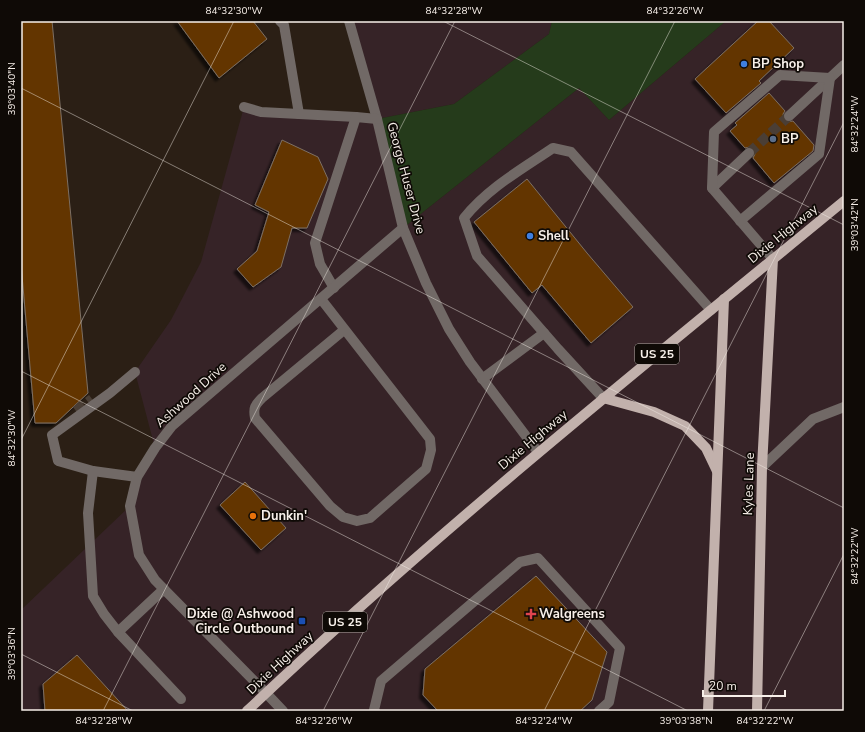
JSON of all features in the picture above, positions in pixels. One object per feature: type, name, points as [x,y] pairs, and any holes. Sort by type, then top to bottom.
[{"type":"main road","name":"Dixie Highway","points":[[247,711],[423,551],[538,452],[844,200]]},
{"type":"main road","name":"Kyles Lane","points":[[757,711],[762,466],[773,259]]},
{"type":"main road","points":[[708,711],[724,299]]},
{"type":"main road","points":[[604,398],[654,412],[686,426],[706,448],[718,473]]},
{"type":"street","points":[[280,21],[284,26],[299,114]]},
{"type":"street","name":"George Huser Drive","points":[[349,21],[377,119],[403,228],[426,283],[449,329],[470,362],[538,452]]},
{"type":"street","points":[[789,116],[844,65]]},
{"type":"street","points":[[773,259],[712,188],[714,132],[780,76],[830,78]]},
{"type":"street","points":[[740,221],[820,154],[830,78]]},
{"type":"street","points":[[244,106],[261,112],[377,119]]},
{"type":"street","points":[[334,288],[320,264],[315,244],[356,117]]},
{"type":"street","points":[[604,398],[544,333],[477,256],[464,218],[475,204],[503,181],[553,148],[571,152],[711,310]]},
{"type":"street","points":[[712,188],[749,153]]},
{"type":"street","name":"Ashwood Drive","points":[[283,711],[164,589],[139,555],[130,506],[137,477],[155,448],[172,426],[403,228]]},
{"type":"street","points":[[321,299],[430,438],[431,450],[426,469],[370,518],[357,521],[343,517],[330,506],[255,418],[254,411],[255,405],[262,398],[344,330]]},
{"type":"street","points":[[482,379],[544,333]]},
{"type":"street","points":[[135,372],[110,393],[52,435],[58,461],[93,471],[137,477]]},
{"type":"street","points":[[92,399],[102,392],[110,393]]},
{"type":"street","points":[[762,466],[813,419],[844,407]]},
{"type":"street","points":[[66,425],[67,417],[76,411]]},
{"type":"street","points":[[93,471],[88,513],[94,596],[104,614],[118,632],[181,699]]},
{"type":"street","points":[[375,711],[381,681],[520,562],[538,558],[620,648],[609,702],[599,711]]},
{"type":"street","points":[[118,632],[164,589]]},
{"type":"shaded area","points":[[349,21],[552,21],[549,34],[454,104],[377,119]]},
{"type":"shaded area","points":[[726,21],[844,21],[844,711],[21,711],[21,610],[130,506],[155,448],[135,372],[171,320],[201,262],[244,107],[377,119],[403,228],[579,88],[609,120]]},
{"type":"green space","points":[[552,21],[726,21],[609,120],[579,88],[403,228],[377,119],[454,104],[549,34]]},
{"type":"building","points":[[21,21],[52,21],[88,393],[56,423],[35,423],[21,264]]},
{"type":"building","points":[[177,21],[253,21],[267,39],[219,78]]},
{"type":"building","name":"BP Shop","points":[[758,21],[769,21],[794,48],[759,81],[761,83],[726,113],[695,79]]},
{"type":"building","name":"BP","points":[[769,93],[785,111],[783,114],[784,120],[787,122],[793,121],[814,145],[813,151],[774,183],[753,158],[755,154],[754,149],[750,147],[745,148],[730,131],[737,125],[735,123]]},
{"type":"building","points":[[282,140],[318,157],[328,179],[307,228],[292,228],[281,267],[253,287],[237,269],[257,251],[269,212],[255,205]]},
{"type":"building","name":"Shell","points":[[527,179],[633,307],[591,343],[542,285],[532,293],[474,222]]},
{"type":"building","name":"Dunkin'","points":[[245,482],[286,528],[261,550],[220,505]]},
{"type":"building","name":"Walgreens","points":[[536,576],[607,652],[592,700],[580,711],[438,711],[423,695],[425,669]]},
{"type":"building","points":[[77,655],[128,711],[45,711],[43,684]]},
{"type":"tunnel","points":[[749,153],[789,116]]},
{"type":"tunnel","points":[[76,411],[92,399]]},
{"type":"place","name":"BP Shop","points":[[744,64]]},
{"type":"place","name":"BP","points":[[773,139]]},
{"type":"place","name":"Shell","points":[[530,236]]},
{"type":"place","name":"Dunkin'","points":[[253,516]]},
{"type":"place","name":"Walgreens","points":[[531,614]]},
{"type":"place","name":"Dixie @ Ashwood Circle Outbound","points":[[302,621]]}]
